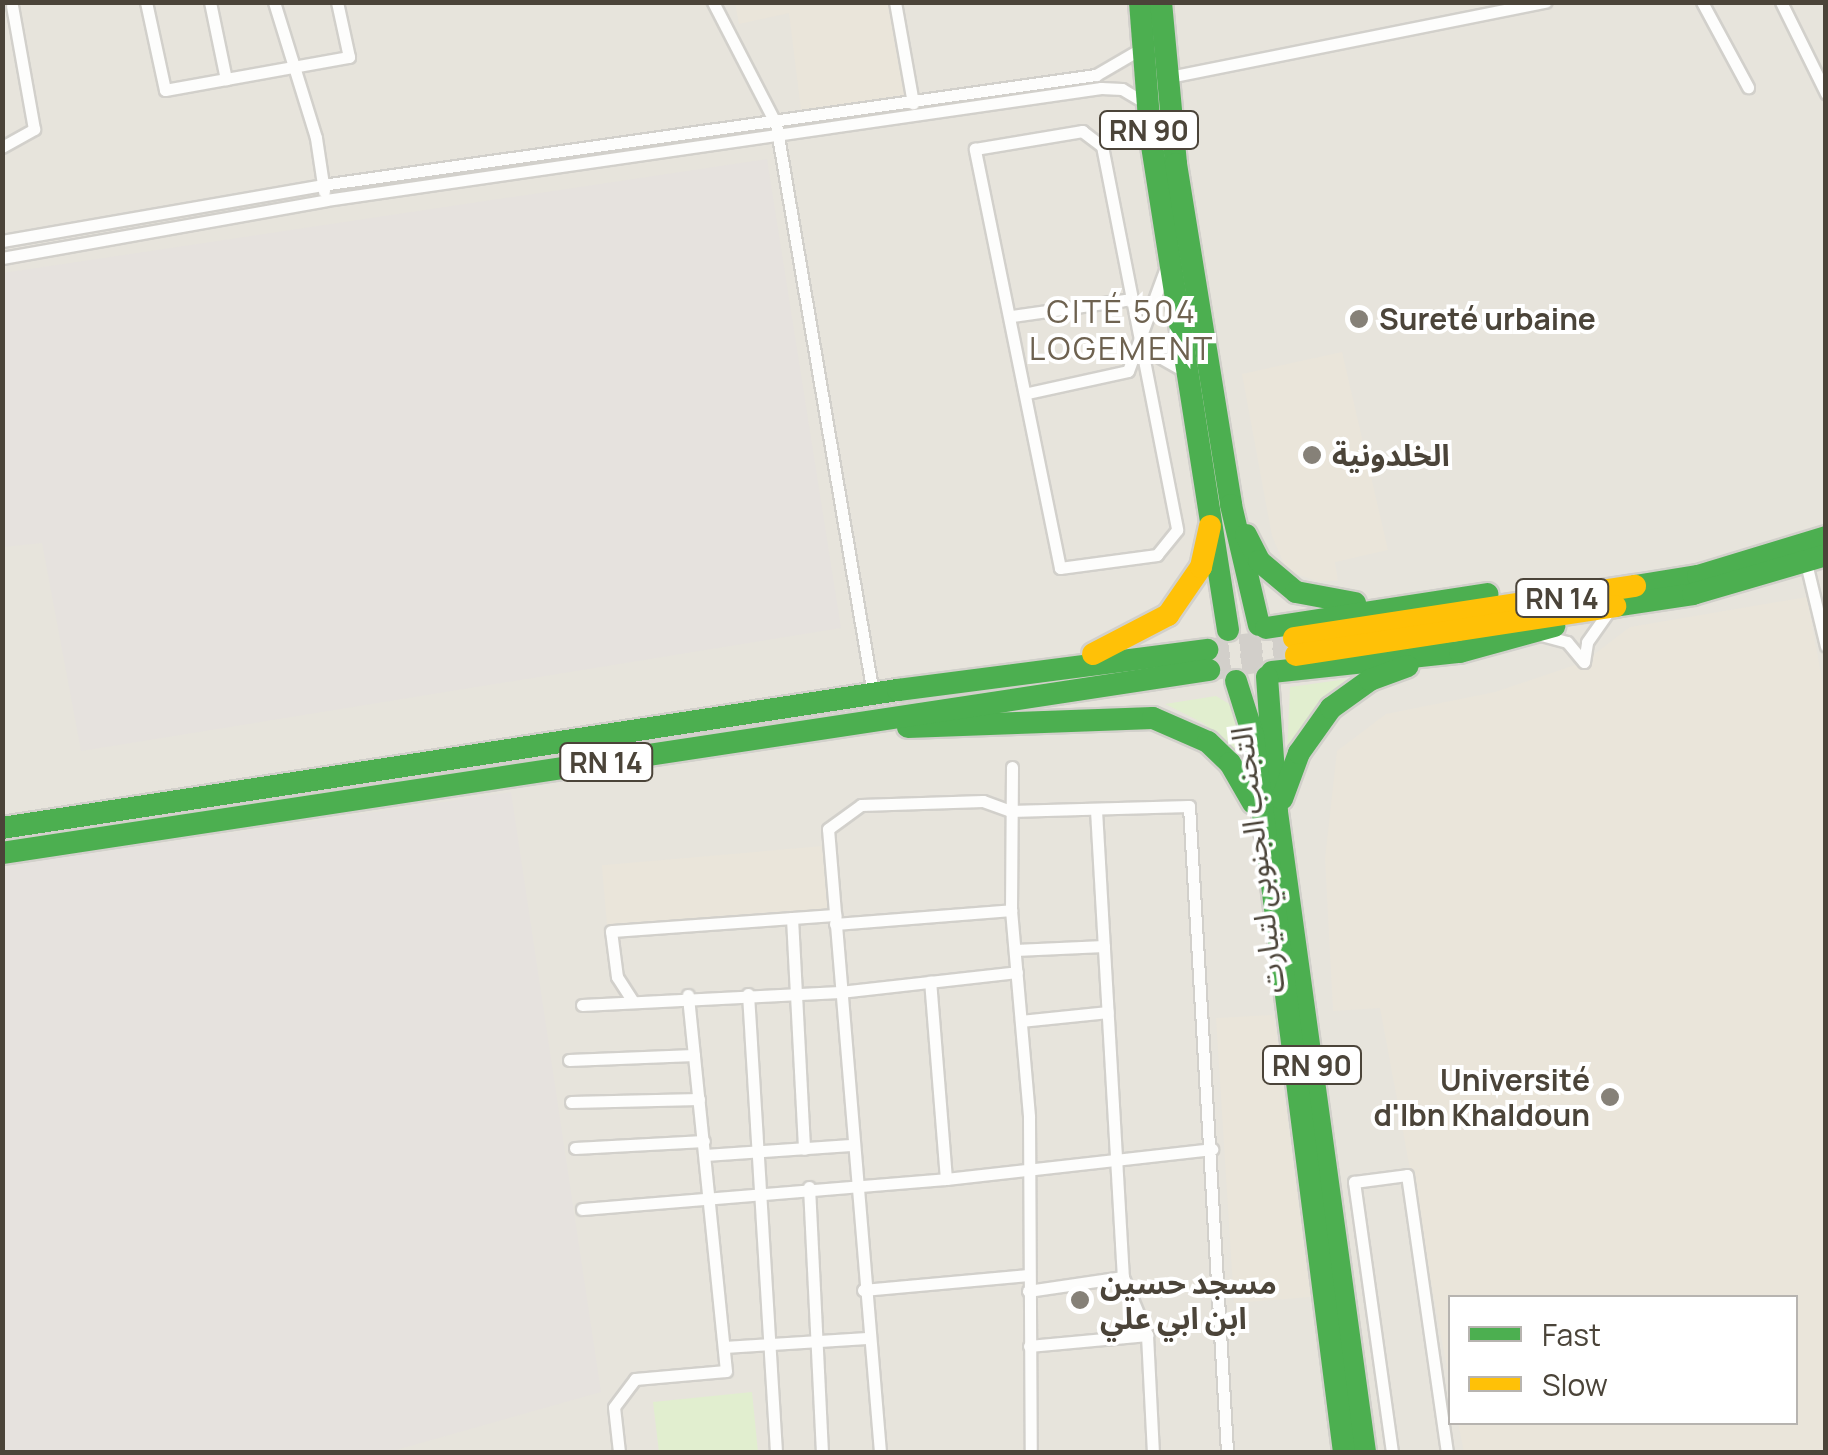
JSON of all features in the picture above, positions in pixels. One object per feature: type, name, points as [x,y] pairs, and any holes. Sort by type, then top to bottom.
[{"type":"highway","name":"RN 90","points":[[1140,2],[1138,50],[1189,373],[1222,506],[1263,626]]},
{"type":"highway","name":"RN 90","points":[[1162,2],[1164,78],[1222,506],[1216,647]]},
{"type":"highway","points":[[1222,506],[1259,561],[1296,592],[1340,603],[1448,599]]},
{"type":"highway","points":[[1093,654],[1168,615],[1185,595],[1200,566],[1222,506]]},
{"type":"highway","name":"RN 14","points":[[1610,599],[1734,568],[1826,537]]},
{"type":"highway","name":"RN 14","points":[[1296,647],[1610,599],[1730,587],[1816,559]]},
{"type":"highway","points":[[898,690],[1093,654],[1216,647],[1263,626],[1448,599],[1562,586],[1610,599]]},
{"type":"highway","points":[[880,724],[998,727],[1152,718],[1208,742],[1230,763],[1269,816],[1298,753],[1332,708],[1370,680],[1527,636],[1610,599]]},
{"type":"highway","name":"التجنب الجنوبي لتيارت","points":[[1263,626],[1278,654],[1269,674],[1269,816]]},
{"type":"highway","name":"RN 14","points":[[2,853],[182,813],[873,694],[1216,647]]},
{"type":"highway","name":"RN 14","points":[[2,828],[182,813],[880,724],[1216,647]]},
{"type":"highway","name":"التجنب الجنوبي لتيارت","points":[[1216,647],[1218,660],[1234,680],[1253,734],[1269,816],[1345,1452]]},
{"type":"highway","points":[[880,724],[1014,715],[1269,674],[1460,652]]},
{"type":"street","points":[[146,2],[165,90],[349,57],[338,2]]},
{"type":"street","points":[[210,2],[226,79]]},
{"type":"street","points":[[274,2],[316,138],[326,200]]},
{"type":"street","points":[[894,2],[912,103]]},
{"type":"street","points":[[1164,78],[1545,2]]},
{"type":"street","points":[[1702,2],[1748,87]]},
{"type":"street","points":[[1781,2],[1826,93]]},
{"type":"street","points":[[2,146],[34,129],[16,4]]},
{"type":"street","points":[[710,4],[776,124],[873,694]]},
{"type":"street","points":[[2,241],[322,185],[776,124],[1103,73],[1138,50]]},
{"type":"street","points":[[2,258],[326,200],[778,138],[1108,87],[1147,104]]},
{"type":"street","points":[[1082,131],[1102,146],[1132,299],[1177,530],[1157,554],[1060,568],[1028,393],[974,148],[1082,131]]},
{"type":"street","points":[[495,159],[498,174]]},
{"type":"street","points":[[136,218],[139,234]]},
{"type":"street","points":[[1028,393],[1128,371],[1142,347],[1170,256]]},
{"type":"street","points":[[1012,316],[1132,299]]},
{"type":"street","points":[[1142,347],[1189,373]]},
{"type":"street","points":[[1816,559],[1826,646]]},
{"type":"street","points":[[1527,636],[1550,634],[1584,662],[1587,642],[1610,599]]},
{"type":"street","points":[[1012,767],[1012,910],[1021,1021],[1032,1452]]},
{"type":"street","points":[[880,1452],[854,1184],[828,829],[840,816],[862,804],[984,801],[1010,811],[1190,806],[1227,1452]]},
{"type":"street","points":[[1096,810],[1124,1277],[1147,1335],[1153,1452]]},
{"type":"street","points":[[632,1000],[617,977],[611,931],[792,918],[835,920],[1012,910]]},
{"type":"street","points":[[792,918],[804,1149]]},
{"type":"street","points":[[1015,950],[1104,946]]},
{"type":"street","points":[[582,1004],[688,996],[840,992],[1017,972]]},
{"type":"street","points":[[930,982],[946,1180]]},
{"type":"street","points":[[748,994],[776,1452]]},
{"type":"street","points":[[619,1452],[614,1407],[635,1379],[726,1371],[688,996]]},
{"type":"street","points":[[1021,1021],[1108,1012]]},
{"type":"street","points":[[570,1060],[694,1055]]},
{"type":"street","points":[[571,1102],[699,1099]]},
{"type":"street","points":[[575,1148],[757,1151],[851,1146]]},
{"type":"street","points":[[582,1209],[700,1202],[708,1195],[808,1186],[946,1180],[1117,1156],[1212,1149]]},
{"type":"street","points":[[1392,1452],[1354,1182],[1407,1175],[1447,1452]]},
{"type":"street","points":[[808,1186],[822,1452]]},
{"type":"street","points":[[863,1290],[1028,1275]]},
{"type":"street","points":[[1028,1292],[1124,1277]]},
{"type":"street","points":[[1030,1346],[1147,1335]]},
{"type":"street","points":[[724,1347],[867,1338]]},
{"type":"shaded area","points":[[3,3],[1825,3],[1825,1452],[3,1452]]},
{"type":"shaded area","points":[[735,3],[889,3],[906,98],[802,118],[789,13],[739,24]]},
{"type":"shaded area","points":[[767,159],[841,628],[81,751],[42,543],[3,547],[3,273]]},
{"type":"shaded area","name":"الخلدونية","points":[[1342,352],[1388,550],[1335,562],[1338,581],[1317,581],[1287,571],[1272,536],[1242,374]]},
{"type":"shaded area","name":"Université d'Ibn Khaldoun","points":[[1807,597],[1826,702],[1825,1452],[1464,1452],[1458,1425],[1798,1425],[1798,1295],[1448,1295],[1448,1373],[1380,1008],[1333,1011],[1325,859],[1337,751],[1386,714],[1495,692],[1584,662],[1630,627]]},
{"type":"shaded area","points":[[511,792],[601,1392],[389,1452],[3,1452],[3,866]]},
{"type":"shaded area","points":[[823,846],[828,909],[607,928],[602,865]]},
{"type":"shaded area","points":[[1274,1015],[1311,1297],[1234,1303],[1216,1018]]},
{"type":"green space","points":[[1347,679],[1311,713],[1287,754],[1290,687]]},
{"type":"green space","points":[[1216,696],[1231,705],[1246,758],[1203,723],[1165,704]]},
{"type":"green space","points":[[752,1392],[758,1452],[659,1452],[653,1402]]},
{"type":"tunnel","points":[[1207,650],[1294,638]]},
{"type":"tunnel","points":[[1209,670],[1296,655]]},
{"type":"traffic: fast","points":[[1140,2],[1150,133],[1228,630]]},
{"type":"traffic: fast","points":[[1161,2],[1176,164],[1231,505],[1259,625]]},
{"type":"traffic: fast","points":[[1246,535],[1259,561],[1296,592],[1355,603]]},
{"type":"traffic: fast","points":[[1635,586],[1698,576],[1826,537]]},
{"type":"traffic: fast","points":[[1615,606],[1693,594],[1826,555]]},
{"type":"traffic: fast","points":[[1266,628],[1487,594]]},
{"type":"traffic: fast","points":[[1272,672],[1460,652],[1554,626]]},
{"type":"traffic: fast","points":[[2,828],[898,690],[1207,650]]},
{"type":"traffic: fast","points":[[1282,799],[1299,753],[1331,708],[1370,680],[1408,666]]},
{"type":"traffic: fast","points":[[2,853],[1209,670]]},
{"type":"traffic: fast","points":[[1267,677],[1277,812],[1365,1452]]},
{"type":"traffic: fast","points":[[1236,681],[1253,735],[1344,1452]]},
{"type":"traffic: fast","points":[[908,727],[1153,718],[1208,742],[1230,763],[1253,803]]},
{"type":"traffic: slow","points":[[1093,654],[1168,615],[1201,567],[1210,526]]},
{"type":"traffic: slow","points":[[1294,638],[1635,586]]},
{"type":"traffic: slow","points":[[1296,655],[1615,606]]},
{"type":"place","name":"Sureté urbaine","points":[[1359,319]]},
{"type":"place","name":"الخلدونية","points":[[1312,455]]},
{"type":"place","name":"Université d'Ibn Khaldoun","points":[[1610,1097]]},
{"type":"place","name":"مسجد حسين ابن ابي علي","points":[[1080,1300]]},
{"type":"district","name":"CITÉ 504 LOGEMENT","points":[[1122,330]]}]
